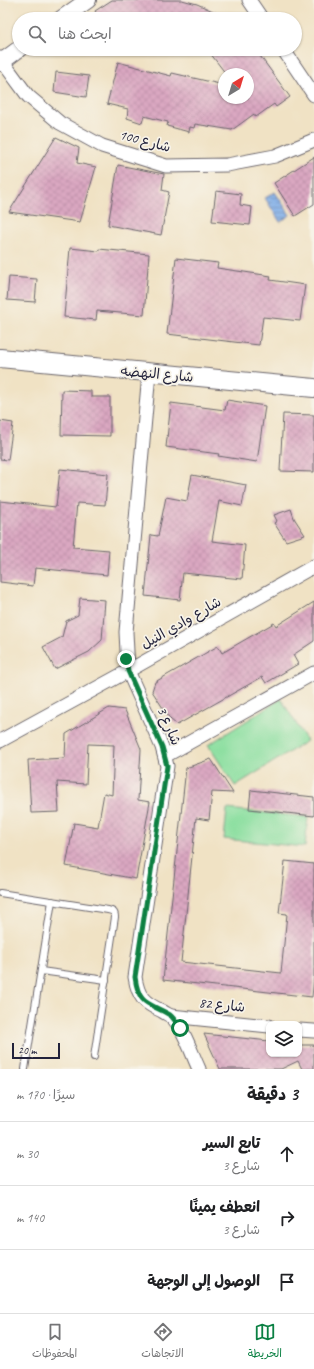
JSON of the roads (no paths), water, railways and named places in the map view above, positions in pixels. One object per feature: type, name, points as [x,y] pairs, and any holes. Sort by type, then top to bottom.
[{"type":"main road","name":"شارع النهضه","points":[[0,358],[314,388]]},
{"type":"street","points":[[71,12],[88,0]]},
{"type":"street","points":[[249,0],[257,12]]},
{"type":"street","points":[[1,61],[12,54]]},
{"type":"street","points":[[288,56],[314,95]]},
{"type":"street","name":"شارع 100","points":[[1,61],[28,96],[60,122],[102,146],[166,166],[227,165],[275,156],[314,140]]},
{"type":"street","name":"شارع 3","points":[[149,373],[126,632],[128,671],[162,747],[167,766],[135,977],[137,988],[142,998],[150,1006],[171,1016]]},
{"type":"street","name":"شارع وادي النيل","points":[[0,741],[314,566]]},
{"type":"street","points":[[165,756],[314,674]]},
{"type":"street","points":[[171,1016],[180,1028],[199,1069]]},
{"type":"street","name":"شارع 82","points":[[171,1016],[266,1026]]},
{"type":"street","points":[[302,1030],[314,1031]]},
{"type":"lane","points":[[0,893],[112,910],[115,913],[94,1057]]},
{"type":"lane","points":[[24,1069],[52,901]]},
{"type":"lane","points":[[41,971],[106,980]]},
{"type":"water","points":[[275,192],[290,215],[280,222],[265,198]]}]
